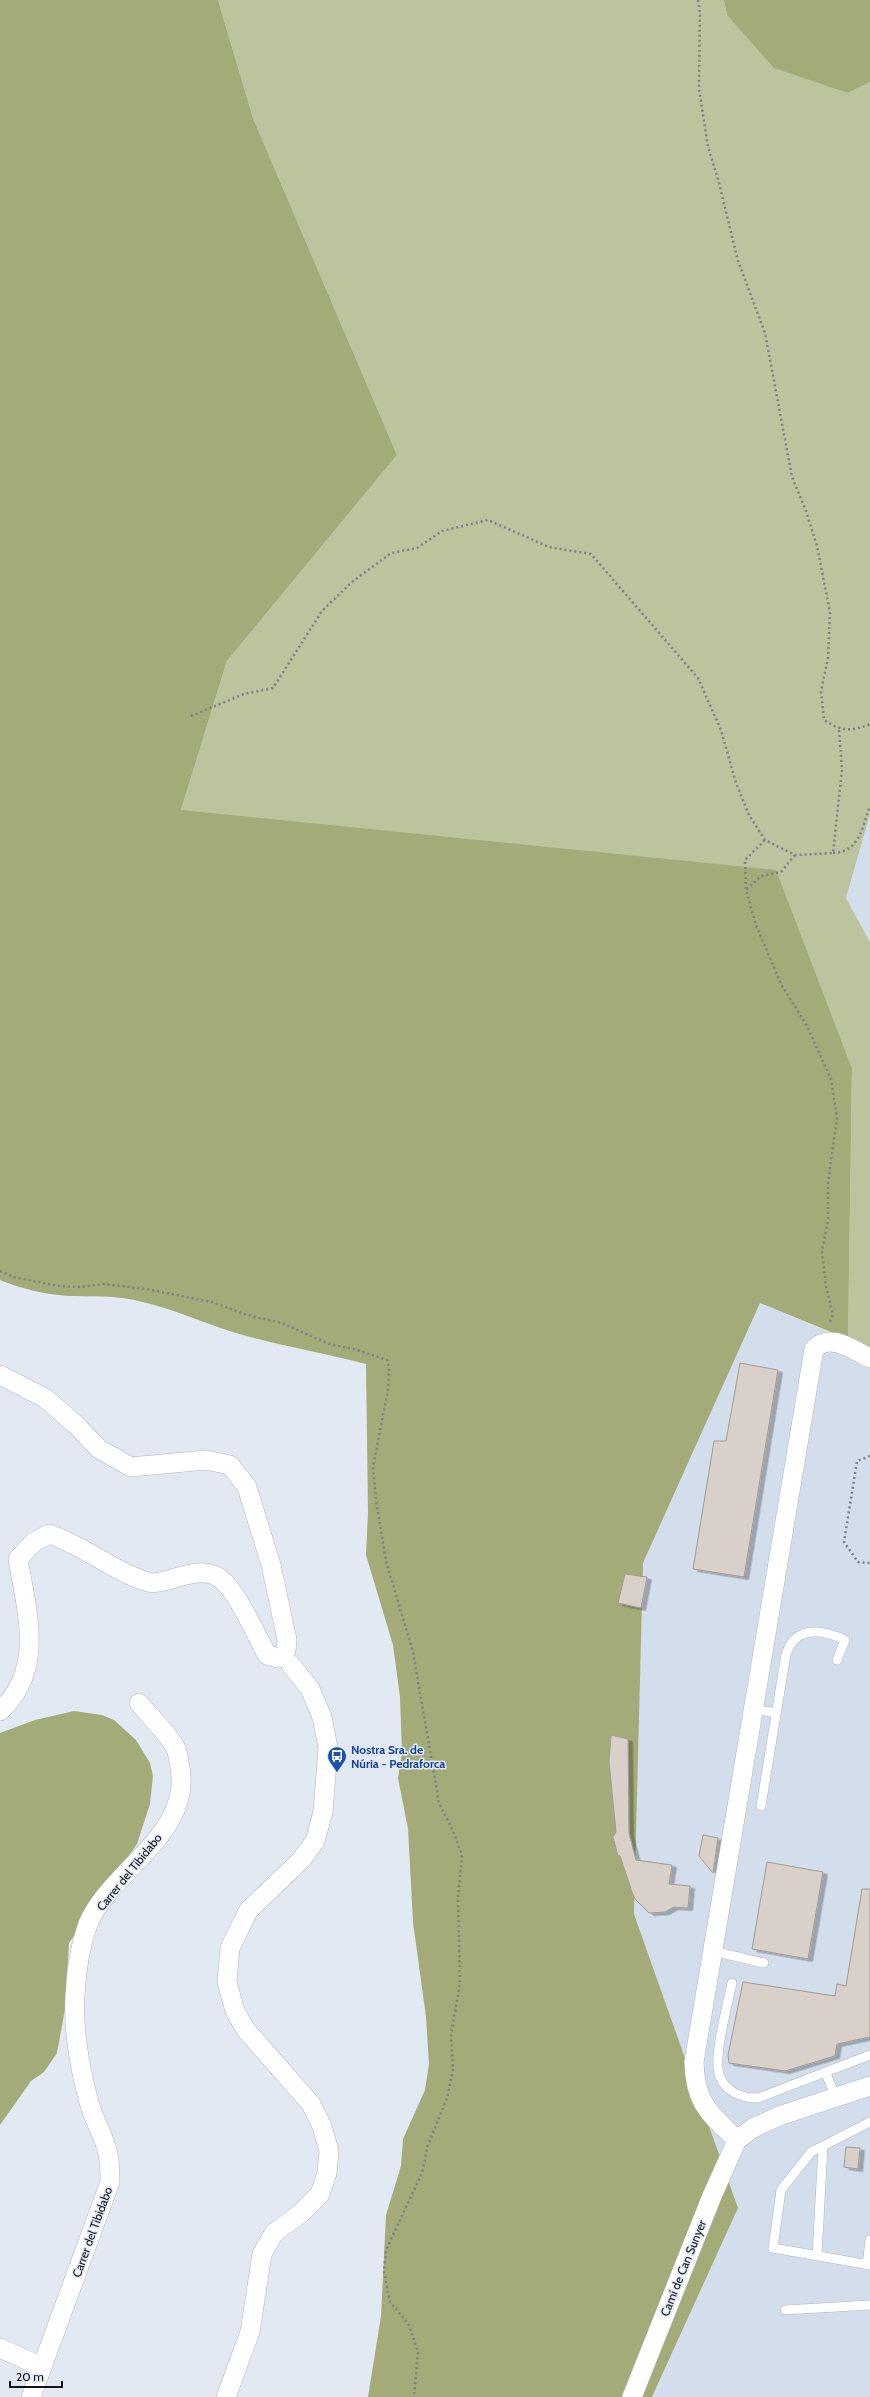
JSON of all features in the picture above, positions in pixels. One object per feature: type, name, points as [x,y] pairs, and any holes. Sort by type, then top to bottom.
[{"type":"street","points":[[870,1358],[831,1341],[820,1343],[814,1349],[694,2062],[695,2078],[703,2104],[737,2140],[753,2128],[779,2116],[870,2086]]},
{"type":"street","points":[[0,1375],[45,1398],[76,1425],[99,1450],[131,1467],[206,1460],[230,1465],[247,1487],[271,1565],[287,1640],[285,1658]]},
{"type":"street","points":[[0,1711],[16,1695],[26,1674],[29,1658],[28,1621],[18,1559],[34,1542],[49,1534],[72,1543],[114,1568],[150,1583],[200,1572],[214,1575],[226,1583],[267,1655],[285,1658],[310,1690],[322,1717],[328,1748],[323,1812],[316,1841],[300,1860],[248,1911],[230,1948],[227,1982],[235,2011],[246,2030],[311,2104],[322,2126],[329,2151],[327,2173],[320,2194],[300,2214],[274,2233],[262,2254],[250,2332],[226,2397]]},
{"type":"street","name":"Carrer del Tibidabo","points":[[31,2397],[110,2182],[108,2154],[90,2108],[78,2059],[75,1996],[79,1958],[88,1924],[103,1900],[161,1832],[178,1808],[181,1792],[182,1773],[176,1747],[139,1703]]},
{"type":"street","name":"Camí de Can Sunyer","points":[[632,2397],[712,2196],[737,2140]]},
{"type":"street","points":[[0,2348],[42,2367]]},
{"type":"lane","points":[[761,1806],[786,1654],[794,1639],[809,1632],[832,1634],[845,1640],[837,1660]]},
{"type":"lane","points":[[754,1709],[776,1713]]},
{"type":"lane","points":[[713,1951],[764,1963]]},
{"type":"lane","points":[[732,1983],[717,2058],[719,2077],[731,2091],[743,2098],[758,2098],[826,2074],[870,2055]]},
{"type":"lane","points":[[826,2074],[836,2097]]},
{"type":"lane","points":[[870,2122],[811,2152],[781,2190],[773,2248],[868,2265],[870,2240]]},
{"type":"lane","points":[[817,2256],[823,2146]]},
{"type":"lane","points":[[785,2310],[870,2305]]},
{"type":"path","points":[[698,0],[700,13],[699,89],[708,147],[718,179],[738,260],[765,333],[792,477],[806,511],[817,546],[830,612],[828,658],[821,691],[824,720],[839,730],[860,728],[870,724]]},
{"type":"path","points":[[191,716],[244,694],[273,688],[322,611],[352,582],[391,553],[416,548],[442,531],[488,520],[549,547],[591,554],[698,678],[721,730],[736,783],[749,815],[765,840],[794,855],[843,853],[858,842],[870,806]]},
{"type":"path","points":[[833,853],[842,770],[839,730]]},
{"type":"path","points":[[765,840],[745,860],[746,890],[756,926],[781,984],[807,1026],[825,1065],[834,1094],[836,1118],[835,1141],[828,1182],[828,1220],[822,1251],[826,1286],[833,1315],[820,1343]]},
{"type":"path","points":[[746,890],[761,876],[781,872],[794,855]]},
{"type":"path","points":[[0,1271],[14,1277],[58,1286],[81,1287],[103,1284],[146,1289],[212,1302],[247,1315],[282,1323],[329,1344],[357,1350],[387,1360],[389,1367],[388,1390],[374,1467],[376,1502],[390,1574],[413,1652],[439,1803],[452,1829],[462,1855],[458,1898],[460,1983],[451,2035],[454,2069],[447,2098],[428,2146],[422,2173],[386,2250],[384,2272],[390,2302],[408,2323],[418,2352],[414,2397]]},
{"type":"path","points":[[870,1456],[857,1461],[844,1542],[858,1562],[870,1563]]},
{"type":"shaded area","points":[[870,814],[870,942],[846,898]]},
{"type":"shaded area","points":[[760,1303],[870,1349],[870,2397],[652,2397],[738,2208],[634,1914],[643,1563]]},
{"type":"green space","points":[[0,0],[218,0],[253,118],[397,455],[227,661],[181,810],[776,870],[852,1069],[848,1339],[760,1303],[643,1563],[634,1914],[738,2208],[652,2397],[368,2397],[381,2316],[386,2215],[401,2166],[403,2139],[425,2090],[429,2064],[426,2017],[413,1922],[408,1829],[398,1778],[402,1753],[400,1697],[393,1645],[366,1555],[368,1513],[366,1364],[235,1333],[149,1303],[126,1298],[50,1294],[33,1291],[0,1280]]},
{"type":"green space","points":[[218,0],[724,0],[727,15],[848,93],[870,82],[870,814],[846,898],[870,942],[870,1349],[848,1339],[852,1069],[181,810],[227,661],[397,455],[253,118]]},
{"type":"green space","points":[[724,0],[870,0],[870,82],[848,93],[774,68],[727,15]]},
{"type":"green space","points":[[74,1711],[102,1715],[114,1720],[136,1740],[150,1763],[153,1776],[150,1804],[137,1844],[69,1943],[65,2009],[57,2053],[44,2072],[31,2081],[0,2125],[0,1733],[35,1720]]},
{"type":"building","points":[[740,1363],[778,1370],[744,1577],[693,1569],[714,1441],[726,1441]]},
{"type":"building","points":[[625,1574],[647,1577],[641,1608],[618,1603]]},
{"type":"building","points":[[611,1735],[628,1739],[629,1833],[636,1860],[672,1865],[669,1884],[690,1886],[688,1908],[674,1907],[665,1912],[649,1913],[635,1899],[620,1856],[618,1856],[613,1837],[616,1832],[609,1762]]},
{"type":"building","points":[[703,1835],[718,1838],[713,1873],[699,1856]]},
{"type":"building","points":[[767,1862],[823,1872],[808,1959],[752,1949]]},
{"type":"building","points":[[862,1889],[870,1889],[870,2037],[837,2044],[835,2056],[785,2071],[729,2063],[728,2055],[743,1982],[835,1996],[837,1984],[846,1986]]},
{"type":"building","points":[[846,2147],[860,2148],[858,2169],[844,2167]]},
{"type":"place","name":"Nostra Sra. de Núria - Pedraforca","points":[[337,1773]]}]
